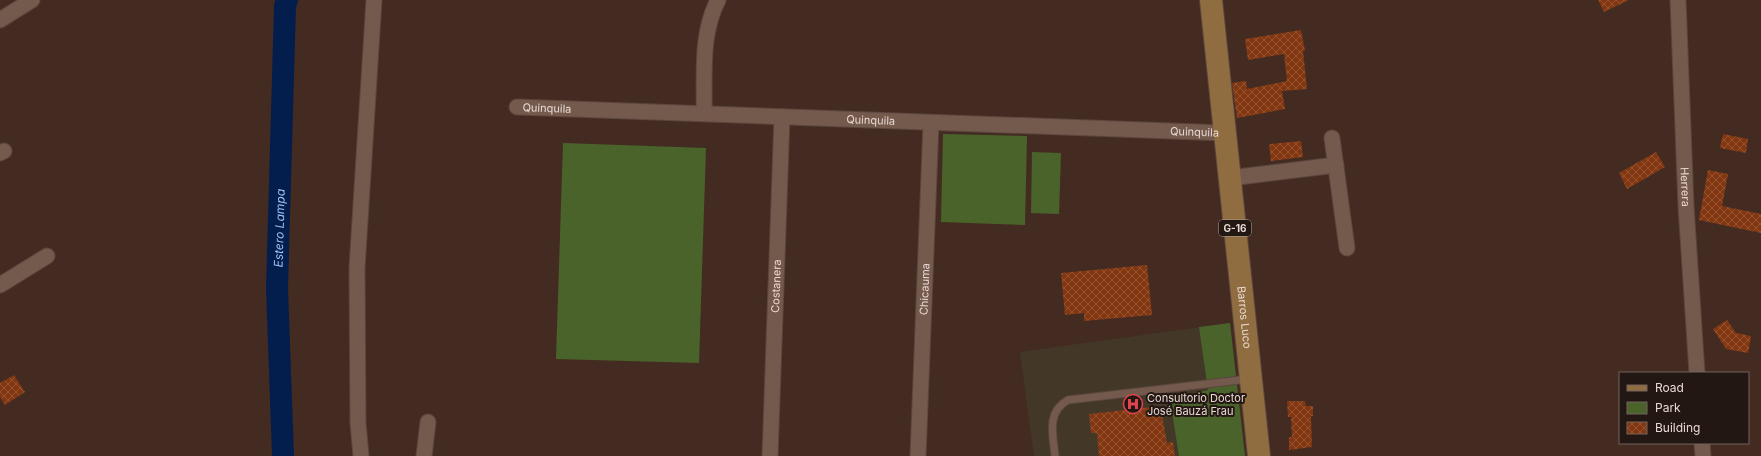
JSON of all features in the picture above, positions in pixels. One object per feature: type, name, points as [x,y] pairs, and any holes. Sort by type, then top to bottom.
[{"type":"main road","name":"Barros Luco","points":[[1211,0],[1259,456]]},
{"type":"street","points":[[0,20],[32,0]]},
{"type":"street","points":[[361,456],[358,423],[358,268],[374,0]]},
{"type":"street","points":[[704,113],[706,37],[710,20],[718,0]]},
{"type":"street","name":"Herrera","points":[[1678,0],[1686,206],[1698,372]]},
{"type":"street","name":"Quinquila","points":[[517,107],[1225,133]]},
{"type":"street","name":"Costanera","points":[[770,456],[782,117]]},
{"type":"street","name":"Chicauma","points":[[918,456],[931,123]]},
{"type":"street","points":[[1332,138],[1347,248]]},
{"type":"street","points":[[1230,178],[1336,166]]},
{"type":"street","points":[[0,285],[47,256]]},
{"type":"street","points":[[424,456],[428,422]]},
{"type":"street","points":[[1702,444],[1703,456]]},
{"type":"lane","points":[[1056,456],[1052,426],[1053,416],[1058,407],[1068,400],[1251,379]]},
{"type":"shaded area","name":"Consultorio Doctor José Bauzá Frau","points":[[1230,323],[1244,456],[1034,456],[1020,352]]},
{"type":"green space","points":[[943,134],[1027,136],[1025,225],[941,222]]},
{"type":"green space","points":[[563,143],[706,148],[699,363],[556,359]]},
{"type":"green space","points":[[1032,152],[1061,153],[1059,214],[1031,213]]},
{"type":"green space","points":[[1230,323],[1245,456],[1179,456],[1170,399],[1208,390],[1199,327]]},
{"type":"building","points":[[1598,0],[1629,0],[1604,12]]},
{"type":"building","points":[[1301,30],[1305,51],[1303,51],[1307,89],[1282,91],[1285,109],[1237,118],[1232,83],[1246,81],[1247,89],[1287,81],[1284,54],[1248,60],[1245,39]]},
{"type":"building","points":[[1723,134],[1748,139],[1746,153],[1720,148]]},
{"type":"building","points":[[1301,141],[1303,157],[1271,161],[1269,144]]},
{"type":"building","points":[[1656,152],[1665,167],[1627,189],[1619,173]]},
{"type":"building","points":[[1708,170],[1728,174],[1722,206],[1761,214],[1761,233],[1699,220]]},
{"type":"building","points":[[1147,265],[1152,315],[1084,321],[1084,313],[1065,315],[1061,273]]},
{"type":"building","points":[[1727,320],[1736,333],[1751,336],[1748,353],[1726,349],[1713,329]]},
{"type":"building","points":[[14,375],[25,392],[5,405],[0,397],[0,383]]},
{"type":"building","points":[[1287,401],[1305,401],[1306,406],[1313,406],[1313,416],[1311,416],[1312,447],[1289,450],[1289,437],[1292,437],[1291,417],[1288,417]]},
{"type":"building","points":[[1152,407],[1153,410],[1161,409],[1167,443],[1173,442],[1175,456],[1099,456],[1097,433],[1091,433],[1089,414]]},
{"type":"waterway","name":"Estero Lampa","points":[[283,456],[277,288],[285,6],[287,0]]},
{"type":"place","name":"Consultorio Doctor José Bauzá Frau","points":[[1133,404]]}]
